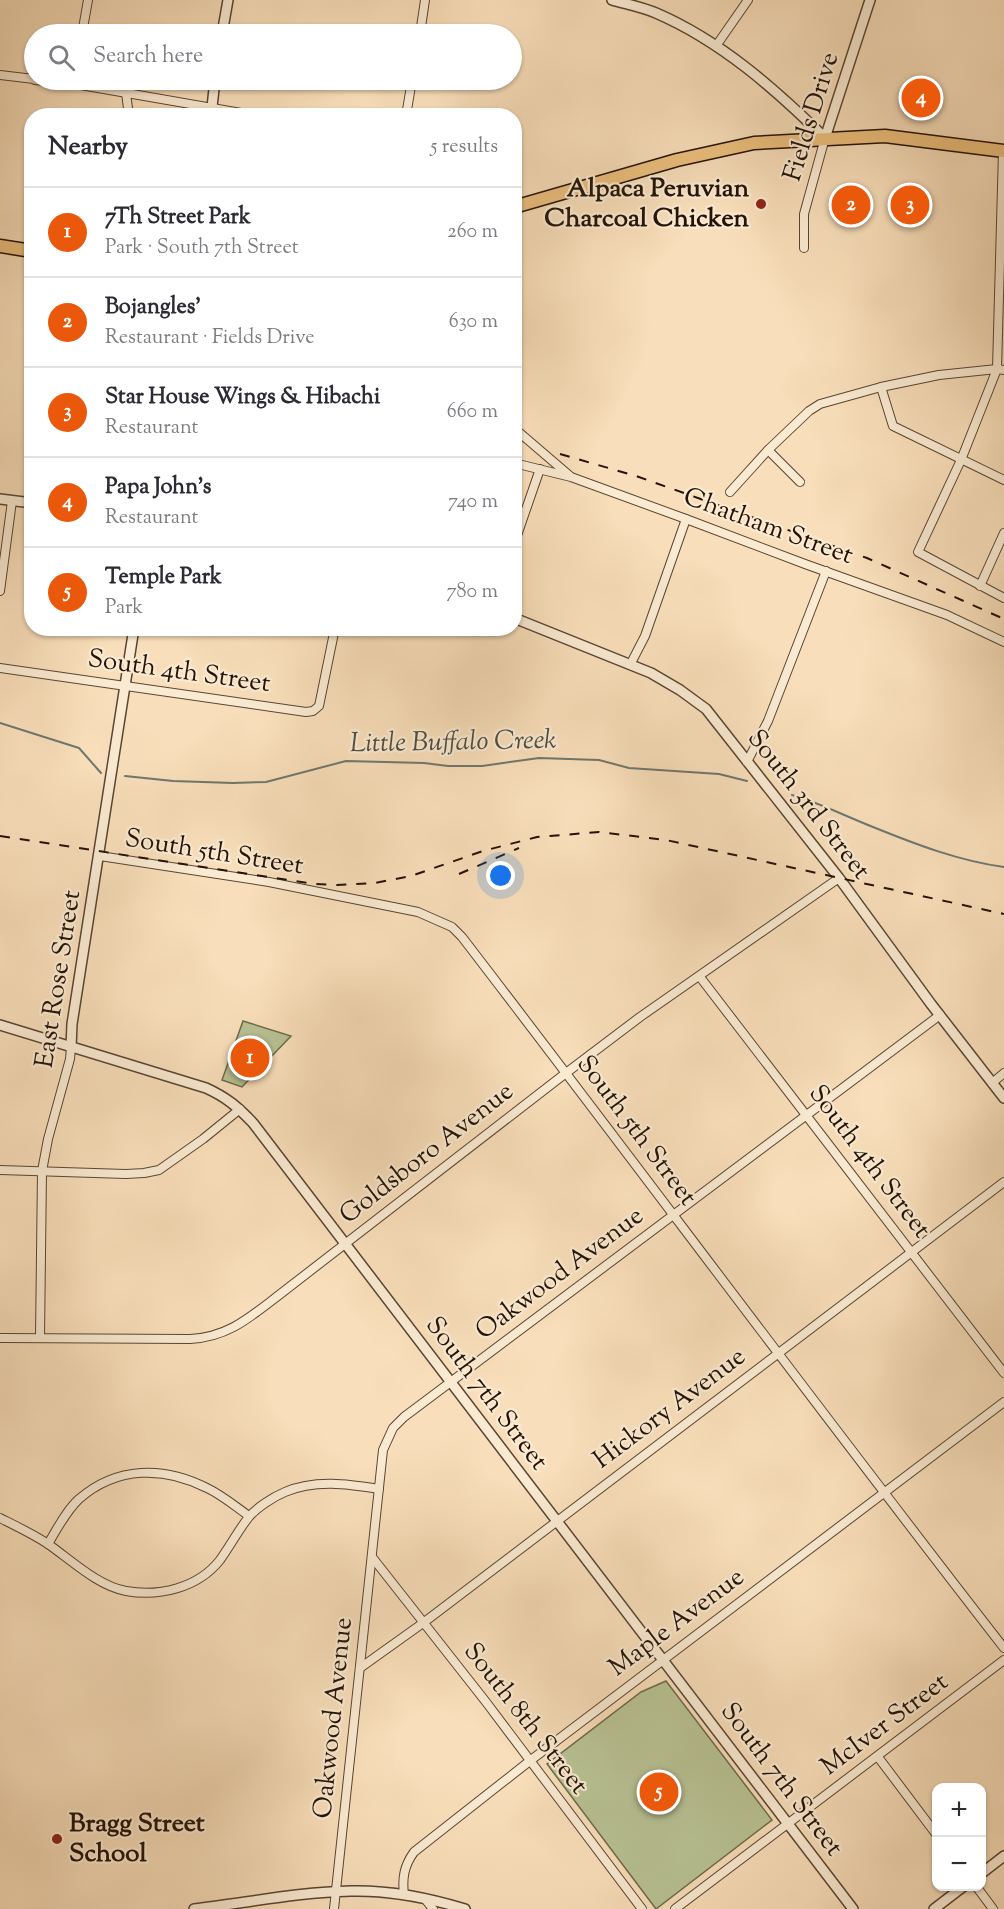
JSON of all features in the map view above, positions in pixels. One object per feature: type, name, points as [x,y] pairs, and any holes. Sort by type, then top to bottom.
[{"type":"main road","points":[[522,205],[677,160],[740,145],[885,136],[1003,151]]},
{"type":"main road","points":[[0,246],[24,250]]},
{"type":"street","points":[[84,24],[88,0]]},
{"type":"street","points":[[224,24],[228,0]]},
{"type":"street","points":[[421,24],[425,0]]},
{"type":"street","points":[[612,0],[655,13],[716,46],[789,102],[825,138]]},
{"type":"street","points":[[716,46],[748,0]]},
{"type":"street","name":"Fields Drive","points":[[804,248],[804,214],[825,138],[870,0]]},
{"type":"street","points":[[0,75],[24,78]]},
{"type":"street","points":[[112,90],[198,108]]},
{"type":"street","points":[[212,108],[214,90]]},
{"type":"street","points":[[407,108],[410,90]]},
{"type":"street","points":[[126,93],[128,108]]},
{"type":"street","points":[[1003,151],[1001,370],[918,552],[1004,598]]},
{"type":"street","points":[[730,492],[768,450],[809,411],[820,404],[880,387],[939,375],[1001,370]]},
{"type":"street","points":[[880,387],[892,426],[1004,480]]},
{"type":"street","points":[[522,435],[571,477]]},
{"type":"street","points":[[768,450],[800,482]]},
{"type":"street","name":"Chatham Street","points":[[522,465],[571,477],[686,519],[947,615],[1004,642]]},
{"type":"street","points":[[522,521],[540,469]]},
{"type":"street","points":[[0,499],[24,503]]},
{"type":"street","points":[[0,591],[12,501]]},
{"type":"street","points":[[630,666],[645,636],[686,519]]},
{"type":"street","points":[[980,586],[1004,534]]},
{"type":"street","points":[[747,762],[768,721],[826,571]]},
{"type":"street","name":"South 3rd Street","points":[[522,621],[662,679],[694,699],[718,724],[839,878],[1004,1098]]},
{"type":"street","name":"East Rose Street","points":[[40,1337],[42,1170],[70,1059],[72,1024],[133,636]]},
{"type":"street","name":"South 4th Street","points":[[0,668],[306,712],[315,710],[319,706],[333,636]]},
{"type":"street","name":"South 5th Street","points":[[100,856],[269,882],[418,912],[452,927],[462,937],[1004,1648]]},
{"type":"street","name":"Goldsboro Avenue","points":[[0,1338],[205,1338],[229,1330],[246,1320],[640,1017],[839,878]]},
{"type":"street","name":"South 4th Street","points":[[700,976],[1004,1373]]},
{"type":"street","name":"Oakwood Avenue","points":[[334,1909],[383,1450],[393,1428],[404,1417],[600,1269],[674,1216],[940,1015]]},
{"type":"street","name":"South 7th Street","points":[[0,1025],[206,1088],[230,1100],[240,1109],[253,1123],[853,1909]]},
{"type":"street","points":[[992,1083],[1004,1073]]},
{"type":"street","points":[[0,1170],[153,1173],[240,1109]]},
{"type":"street","name":"Hickory Avenue","points":[[360,1668],[423,1623],[1004,1182]]},
{"type":"street","name":"Maple Avenue","points":[[404,1895],[402,1878],[414,1852],[531,1760],[1004,1402]]},
{"type":"street","points":[[48,1544],[62,1520],[78,1500],[111,1480],[131,1474],[149,1472],[170,1474],[190,1480],[210,1489],[249,1516]]},
{"type":"street","points":[[0,1518],[48,1544],[107,1585],[124,1591],[162,1592],[178,1589],[191,1583],[219,1562],[249,1516],[284,1492],[303,1486],[325,1484],[347,1484],[379,1489]]},
{"type":"street","name":"South 8th Street","points":[[372,1557],[531,1760],[642,1909]]},
{"type":"street","name":"McIver Street","points":[[675,1909],[1004,1660]]},
{"type":"street","points":[[878,1757],[932,1829]]},
{"type":"street","points":[[986,1869],[1004,1856]]},
{"type":"street","points":[[934,1909],[959,1891]]},
{"type":"street","points":[[979,1891],[993,1909]]},
{"type":"street","points":[[194,1909],[335,1892],[378,1892],[404,1895],[465,1909]]},
{"type":"street","points":[[425,1899],[433,1909]]},
{"type":"green space","points":[[243,1021],[291,1036],[242,1087],[222,1080]]},
{"type":"green space","points":[[666,1681],[772,1820],[656,1909],[547,1764],[641,1692]]},
{"type":"waterway","name":"Little Buffalo Creek","points":[[0,723],[79,748],[101,773]]},
{"type":"waterway","name":"Little Buffalo Creek","points":[[125,776],[173,781],[266,782],[346,761],[482,766],[539,758],[599,760],[629,768],[719,774],[747,781]]},
{"type":"waterway","name":"Little Buffalo Creek","points":[[792,795],[937,851],[970,861],[1004,867]]},
{"type":"railway","points":[[560,454],[636,476],[867,558],[1004,619]]},
{"type":"railway","points":[[0,836],[314,884],[337,885],[375,883],[411,876],[483,851],[537,837],[599,832],[666,840],[1004,914]]},
{"type":"railway","points":[[459,874],[519,848]]},
{"type":"place","name":"Papa John's","points":[[921,98]]},
{"type":"place","name":"Alpaca Peruvian Charcoal Chicken","points":[[761,204]]},
{"type":"place","name":"Bojangles'","points":[[851,205]]},
{"type":"place","name":"Star House Wings & Hibachi","points":[[910,205]]},
{"type":"place","name":"7Th Street Park","points":[[250,1058]]},
{"type":"place","name":"Temple Park","points":[[659,1792]]},
{"type":"place","name":"Bragg Street School","points":[[57,1839]]}]
